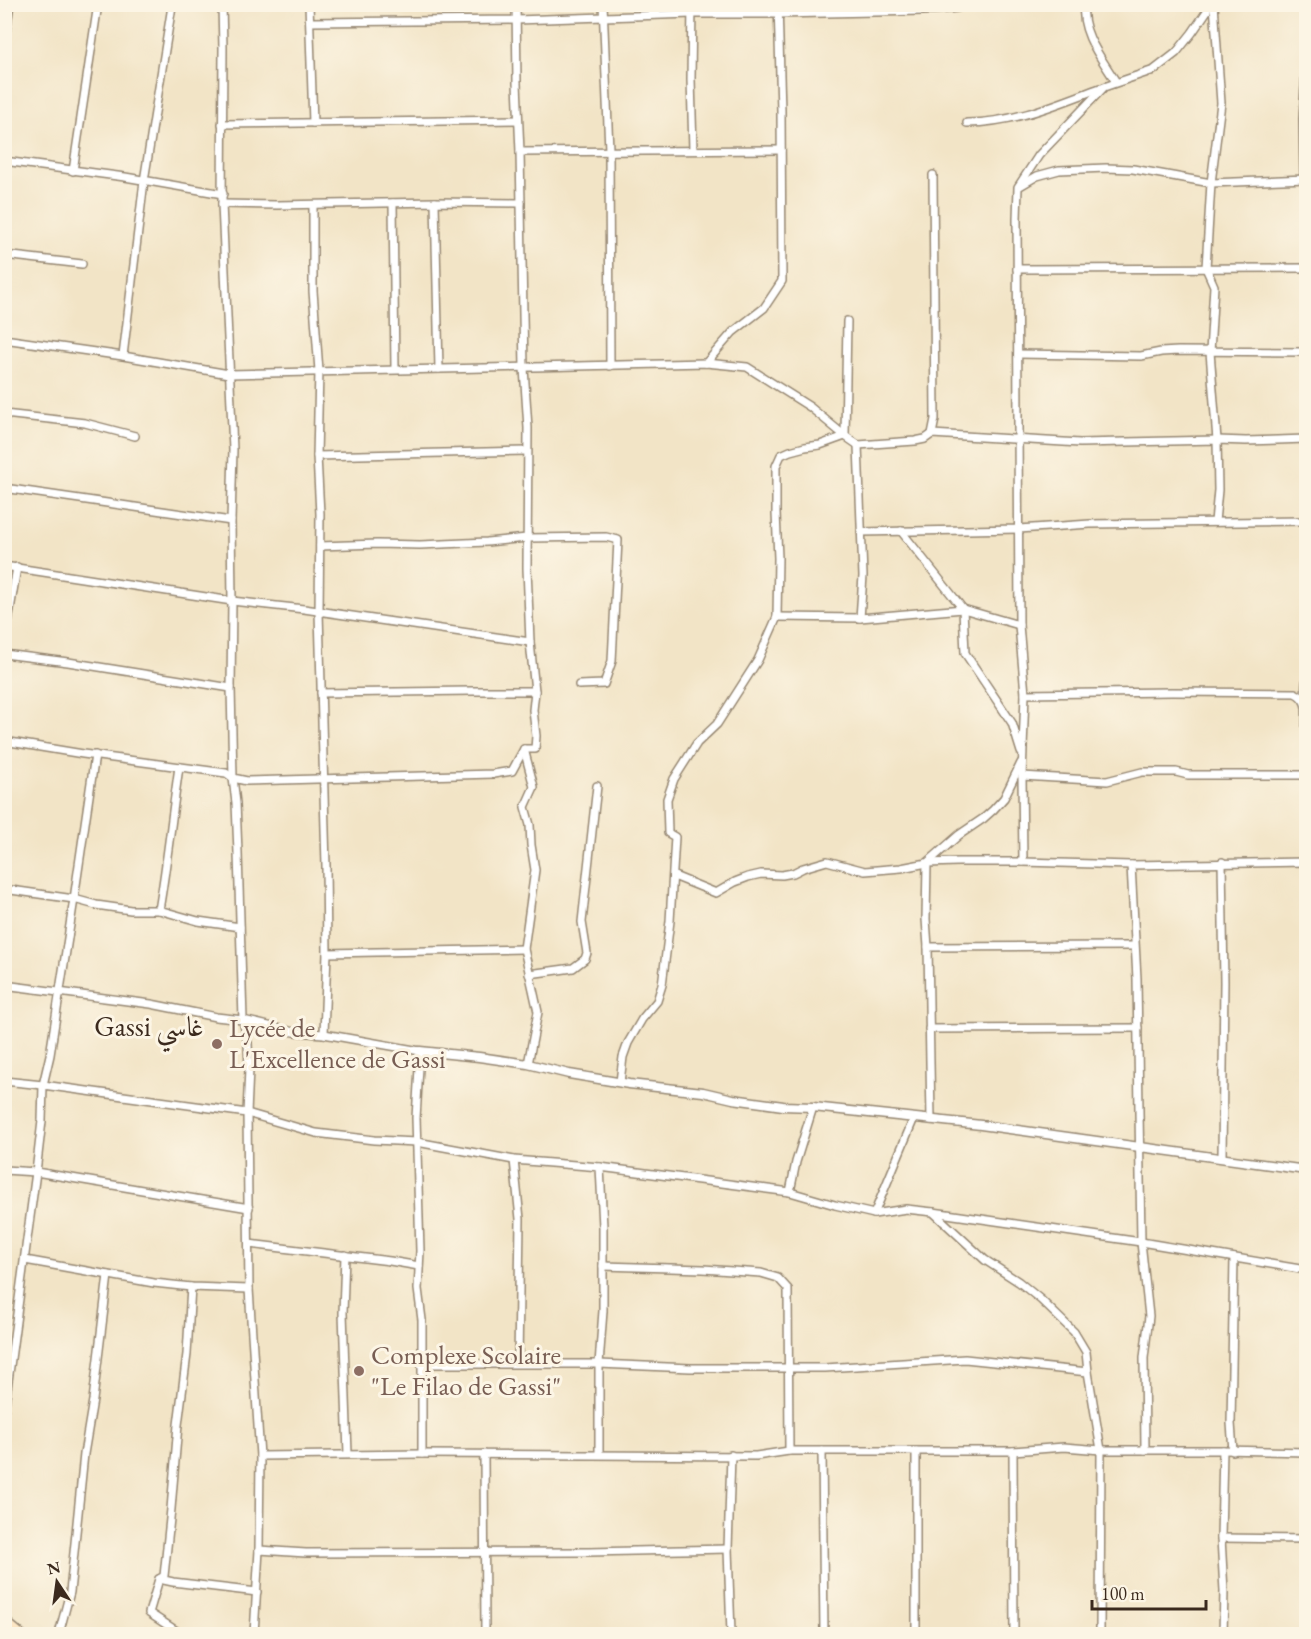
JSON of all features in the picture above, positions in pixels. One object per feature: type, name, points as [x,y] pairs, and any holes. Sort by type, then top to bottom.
[{"type":"main road","points":[[4,1621],[20,1635]]},
{"type":"street","points":[[4,45],[10,4]]},
{"type":"street","points":[[73,171],[98,4]]},
{"type":"street","points":[[309,4],[313,123]]},
{"type":"street","points":[[516,4],[524,368],[528,428],[527,538],[530,642],[535,691],[532,710],[536,736],[535,749],[524,749]]},
{"type":"street","points":[[603,4],[609,150],[610,366]]},
{"type":"street","points":[[692,4],[693,150]]},
{"type":"street","points":[[706,363],[733,332],[764,308],[782,281],[782,150],[778,4]]},
{"type":"street","points":[[310,22],[778,14],[923,10],[957,8],[963,4]]},
{"type":"street","points":[[1084,4],[1085,28],[1116,82]]},
{"type":"street","points":[[968,123],[1001,121],[1028,114],[1154,70],[1176,53],[1207,11],[1208,4]]},
{"type":"street","points":[[1214,4],[1221,104],[1211,183],[1206,268],[1214,286],[1210,352],[1217,441],[1218,490],[1215,522]]},
{"type":"street","points":[[1306,4],[1306,19]]},
{"type":"street","points":[[123,356],[144,181],[169,5],[222,5],[222,204],[234,450],[231,521],[233,778],[237,813],[243,1020],[248,1042],[249,1289],[260,1456],[259,1550],[254,1635]]},
{"type":"street","points":[[1018,188],[1037,176],[1059,170],[1106,168],[1133,169],[1211,183],[1305,179],[1303,119],[1306,70]]},
{"type":"street","points":[[1023,862],[1022,776],[1025,694],[1019,626],[1018,188],[1039,155],[1104,87]]},
{"type":"street","points":[[222,123],[518,120]]},
{"type":"street","points":[[520,152],[782,150]]},
{"type":"street","points":[[4,162],[223,194]]},
{"type":"street","points":[[932,434],[935,419],[933,175]]},
{"type":"street","points":[[435,202],[439,369]]},
{"type":"street","points":[[393,203],[395,369]]},
{"type":"street","points":[[222,204],[521,203]]},
{"type":"street","points":[[313,205],[313,291],[319,371],[317,456],[320,546],[319,612],[327,953],[324,1034]]},
{"type":"street","points":[[4,255],[82,264]]},
{"type":"street","points":[[1017,268],[1306,268]]},
{"type":"street","points":[[845,436],[847,321]]},
{"type":"street","points":[[4,339],[229,374],[706,363],[747,367],[810,407],[858,445],[915,441],[925,439],[932,434],[1080,443],[1306,439]]},
{"type":"street","points":[[1018,354],[1141,356],[1161,352],[1306,352]]},
{"type":"street","points":[[4,414],[85,423],[135,436]]},
{"type":"street","points":[[620,1082],[623,1057],[628,1043],[642,1019],[657,1001],[662,985],[674,876],[675,837],[668,833],[667,799],[674,778],[698,743],[717,724],[758,660],[777,617],[776,466],[781,455],[790,451],[820,446],[845,436]]},
{"type":"street","points":[[858,445],[863,576],[860,618]]},
{"type":"street","points":[[317,456],[527,451]]},
{"type":"street","points":[[4,488],[231,521]]},
{"type":"street","points":[[861,532],[1019,529],[1090,524],[1305,521],[1306,637]]},
{"type":"street","points":[[901,531],[963,609],[965,653],[1012,723],[1023,760],[1004,798],[993,810],[927,863],[926,919],[931,1120]]},
{"type":"street","points":[[320,546],[377,543],[437,545],[527,538],[606,537],[618,540],[612,661],[604,684],[579,685]]},
{"type":"street","points":[[4,566],[232,601],[304,609],[530,642]]},
{"type":"street","points":[[4,647],[17,567]]},
{"type":"street","points":[[777,617],[860,618],[963,609],[1019,626]]},
{"type":"street","points":[[4,654],[231,688]]},
{"type":"street","points":[[1306,682],[1306,729]]},
{"type":"street","points":[[321,693],[535,691]]},
{"type":"street","points":[[1025,694],[1285,692],[1302,696],[1305,701]]},
{"type":"street","points":[[4,741],[226,773],[233,778],[247,781],[492,774],[512,771],[524,749]]},
{"type":"street","points":[[524,749],[534,787],[525,807],[530,825],[535,870],[524,949],[538,1012],[528,1064]]},
{"type":"street","points":[[4,1411],[36,1172],[42,1121],[43,1085],[60,992],[95,755]]},
{"type":"street","points":[[1306,759],[1306,790]]},
{"type":"street","points":[[159,910],[168,859],[179,767]]},
{"type":"street","points":[[1022,776],[1107,781],[1142,772],[1159,771],[1188,775],[1306,775]]},
{"type":"street","points":[[529,974],[573,968],[585,959],[587,953],[582,922],[597,786]]},
{"type":"street","points":[[674,876],[716,893],[748,877],[761,874],[793,873],[827,861],[865,871],[927,863],[1023,862],[1131,865],[1306,862]]},
{"type":"street","points":[[1222,862],[1224,982],[1222,1158]]},
{"type":"street","points":[[1131,865],[1137,979],[1141,1242],[1149,1316],[1144,1358],[1145,1450]]},
{"type":"street","points":[[4,889],[74,899],[122,909],[159,910],[198,921],[240,927]]},
{"type":"street","points":[[928,947],[1134,946]]},
{"type":"street","points":[[327,953],[524,949]]},
{"type":"street","points":[[4,985],[151,1004],[243,1020],[294,1032],[324,1034],[420,1051],[528,1064],[569,1074],[703,1092],[733,1099],[931,1120],[1306,1170]]},
{"type":"street","points":[[929,1029],[1138,1028]]},
{"type":"street","points":[[420,1051],[416,1118],[420,1266],[418,1290],[422,1320],[422,1454]]},
{"type":"street","points":[[4,1081],[247,1113],[316,1132],[417,1143],[514,1160],[600,1167],[790,1192],[874,1214],[906,1209],[933,1212],[1141,1242],[1306,1270]]},
{"type":"street","points":[[790,1192],[796,1162],[813,1107]]},
{"type":"street","points":[[874,1214],[914,1118]]},
{"type":"street","points":[[514,1160],[520,1219],[518,1363]]},
{"type":"street","points":[[599,1454],[599,1364],[603,1311],[600,1167]]},
{"type":"street","points":[[4,1170],[36,1172],[249,1208]]},
{"type":"street","points":[[933,1212],[985,1260],[1019,1282],[1074,1332],[1086,1352],[1101,1450],[1100,1635]]},
{"type":"street","points":[[249,1244],[420,1266]]},
{"type":"street","points":[[345,1255],[343,1313],[348,1454]]},
{"type":"street","points":[[1233,1450],[1231,1423],[1234,1258]]},
{"type":"street","points":[[25,1260],[154,1283],[249,1289]]},
{"type":"street","points":[[603,1266],[703,1269],[761,1273],[778,1278],[788,1289],[789,1451]]},
{"type":"street","points":[[59,1635],[70,1592],[84,1454],[108,1275]]},
{"type":"street","points":[[181,1635],[149,1613],[159,1579],[164,1576],[187,1354],[191,1287]]},
{"type":"street","points":[[421,1364],[518,1363],[690,1368],[825,1368],[965,1359],[1088,1372]]},
{"type":"street","points":[[260,1456],[348,1454],[756,1456],[789,1451],[1013,1451],[1064,1447],[1101,1450],[1306,1452]]},
{"type":"street","points":[[1223,1450],[1221,1538],[1224,1591],[1223,1635]]},
{"type":"street","points":[[822,1451],[824,1635]]},
{"type":"street","points":[[916,1451],[916,1635]]},
{"type":"street","points":[[1013,1451],[1014,1635]]},
{"type":"street","points":[[484,1454],[485,1635]]},
{"type":"street","points":[[731,1455],[728,1549],[731,1635]]},
{"type":"street","points":[[1221,1538],[1306,1539]]},
{"type":"street","points":[[259,1550],[306,1553],[728,1549]]},
{"type":"street","points":[[159,1579],[256,1592]]},
{"type":"place","name":"Lycée de L'Excellence de Gassi","points":[[217,1044]]},
{"type":"place","name":"Complexe Scolaire \"Le Filao de Gassi\"","points":[[359,1371]]},
{"type":"district","name":"Gassi غاسي","points":[[149,1026]]}]
